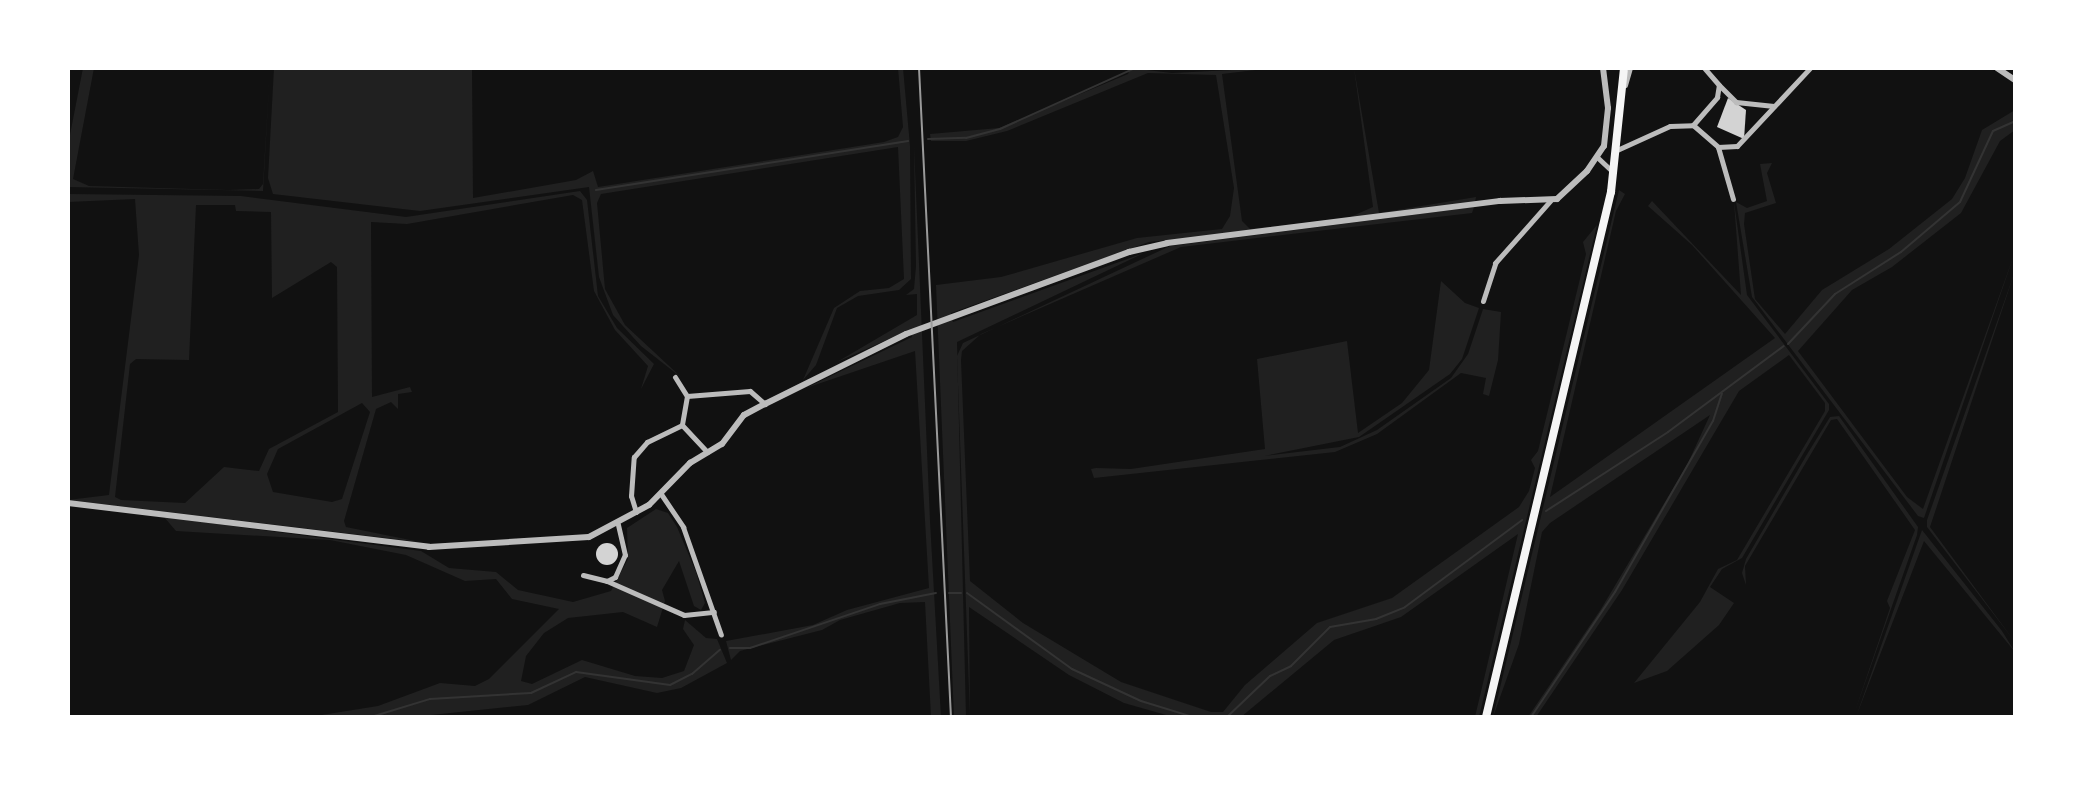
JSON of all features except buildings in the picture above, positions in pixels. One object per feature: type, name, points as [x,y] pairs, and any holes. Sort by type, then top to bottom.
[{"type":"main road","points":[[1486,717],[1614,172],[1624,68]]},
{"type":"street","points":[[1483,301],[1495,263],[1550,201],[1598,158],[1608,120],[1603,68]]},
{"type":"street","points":[[1621,97],[1630,68]]},
{"type":"street","points":[[1704,68],[1736,102],[1752,108],[1776,106]]},
{"type":"street","points":[[1997,68],[2015,80]]},
{"type":"street","points":[[1718,147],[1737,146],[1811,69]]},
{"type":"street","points":[[1693,125],[1717,97],[1719,85]]},
{"type":"street","points":[[1617,150],[1670,126],[1693,125],[1718,147],[1733,199]]},
{"type":"street","points":[[1598,158],[1614,172]]},
{"type":"street","points":[[68,503],[429,547],[589,537],[637,513],[707,452],[722,444],[744,415],[906,334],[1167,243],[1500,201],[1550,201]]},
{"type":"street","points":[[675,377],[687,396],[682,425]]},
{"type":"street","points":[[687,396],[750,391],[765,404]]},
{"type":"street","points":[[682,425],[707,452]]},
{"type":"street","points":[[637,513],[631,496],[634,457],[647,442],[682,425]]},
{"type":"street","points":[[661,494],[683,527],[721,635]]},
{"type":"street","points":[[607,581],[625,555],[618,524]]},
{"type":"street","points":[[583,575],[607,581],[684,615],[714,611]]},
{"type":"shaded area","points":[[83,68],[94,68],[73,179],[89,186],[228,190],[259,189],[263,184],[270,68],[263,191],[68,187],[68,145]]},
{"type":"shaded area","points":[[274,68],[472,68],[473,198],[576,180],[593,171],[598,187],[884,142],[898,137],[903,127],[898,68],[903,68],[910,146],[911,279],[899,290],[858,296],[837,308],[816,365],[803,380],[834,308],[860,291],[889,288],[904,279],[898,147],[601,194],[597,203],[605,289],[625,325],[682,378],[641,346],[613,315],[599,277],[589,187],[420,211],[273,194],[268,178]]},
{"type":"shaded area","points":[[1130,68],[1172,73],[1272,68],[1222,74],[1242,221],[1250,229],[1348,218],[1373,207],[1354,68],[1379,213],[1476,197],[1475,202],[1275,229],[1149,242],[951,313],[953,322],[1144,253],[957,342],[966,717],[954,717],[936,285],[1001,277],[1137,238],[1222,229],[1230,216],[1234,188],[1216,75],[1148,73],[1007,131],[966,141],[931,141],[930,134],[999,128],[1128,74]]},
{"type":"shaded area","points":[[2015,110],[2015,130],[2000,141],[1961,213],[1892,267],[1852,290],[1798,351],[1907,497],[1923,509],[2015,252],[1924,518],[1918,516],[1752,297],[1736,202],[1747,208],[1767,201],[1760,164],[1772,163],[1767,173],[1776,203],[1745,213],[1744,224],[1755,299],[1785,334],[1822,290],[1889,249],[1952,199],[1965,178],[1982,130]]},
{"type":"shaded area","points":[[914,146],[941,717],[931,717],[925,602],[900,603],[840,620],[822,630],[740,651],[731,660],[726,641],[813,625],[847,610],[929,588],[915,351],[806,388],[912,337],[909,330],[837,362],[917,315],[917,294],[906,295],[914,289],[916,266]]},
{"type":"shaded area","points":[[1619,190],[1625,194],[1616,211],[1550,497],[1775,338],[1692,245],[1648,206],[1652,201],[1741,295],[1734,202],[1747,295],[1829,404],[1829,410],[1742,558],[1722,569],[1710,587],[1734,603],[1719,625],[1667,671],[1634,683],[1700,602],[1718,569],[1737,560],[1825,411],[1825,403],[1789,355],[1739,391],[1622,590],[1536,717],[1528,717],[1601,609],[1687,465],[1710,415],[1550,523],[1542,532],[1519,644],[1493,717]]},
{"type":"shaded area","points":[[580,191],[587,200],[598,296],[617,328],[654,364],[641,389],[648,366],[615,330],[594,291],[582,200],[573,195],[407,224],[371,222],[372,397],[410,387],[412,392],[398,394],[398,409],[391,402],[376,409],[344,521],[346,527],[420,542],[68,500],[109,495],[139,255],[135,199],[68,202],[68,194],[241,196],[406,217]],"holes":[[[196,205],[235,205],[236,211],[271,212],[272,298],[331,262],[337,267],[338,412],[269,449],[259,471],[224,467],[185,503],[121,500],[115,497],[130,364],[136,359],[189,360]],[[362,403],[370,412],[342,499],[332,502],[273,492],[267,474],[278,449]]]},
{"type":"shaded area","points":[[1474,207],[1472,213],[1181,247],[998,327],[1170,246]]},
{"type":"shaded area","points":[[1597,225],[1479,717],[1475,717],[1518,534],[1401,617],[1334,640],[1241,717],[1173,717],[1124,703],[1069,675],[969,607],[970,717],[957,356],[963,343],[980,335],[962,351],[961,360],[970,581],[1023,623],[1121,682],[1211,712],[1223,712],[1245,685],[1317,623],[1392,598],[1519,507],[1529,491],[1535,468],[1531,460],[1538,451],[1586,254],[1583,242]]},
{"type":"shaded area","points":[[2015,271],[1930,527],[2015,642],[1927,527],[1927,520]]},
{"type":"shaded area","points":[[1441,281],[1465,303],[1479,308],[1462,359],[1450,374],[1359,437],[1264,456],[1340,447],[1377,430],[1451,378],[1468,354],[1483,309],[1501,312],[1498,360],[1489,396],[1483,394],[1486,378],[1461,373],[1377,434],[1335,452],[1094,478],[1091,469],[1096,468],[1131,469],[1265,449],[1257,359],[1347,341],[1358,433],[1402,403],[1429,370]]},
{"type":"shaded area","points":[[1839,416],[1918,527],[1853,717],[1890,608],[1887,601],[1915,530],[1837,419],[1831,420],[1745,566],[1746,585],[1742,573],[1746,559],[1830,417]]},
{"type":"shaded area","points":[[656,509],[668,513],[677,527],[705,603],[701,610],[694,606],[679,561],[662,590],[665,601],[657,627],[623,612],[568,618],[544,633],[526,656],[521,681],[532,684],[582,660],[635,676],[662,678],[684,671],[694,645],[683,629],[685,620],[706,638],[717,639],[727,663],[681,688],[657,693],[585,677],[528,705],[412,717],[309,717],[378,706],[440,683],[475,686],[489,679],[559,609],[512,599],[496,579],[465,581],[406,555],[330,540],[176,531],[164,517],[421,551],[449,568],[496,572],[518,590],[573,602],[611,591],[628,559],[627,528]]},
{"type":"shaded area","points":[[1922,530],[2015,652],[1924,541],[1856,717]]},
{"type":"waterway","points":[[928,139],[966,138],[1000,129],[1135,68]]},
{"type":"waterway","points":[[1788,344],[1835,294],[1901,252],[1960,202],[1993,131],[2015,121]]},
{"type":"waterway","points":[[596,190],[908,141]]},
{"type":"waterway","points":[[1546,511],[1668,432],[1784,346]]},
{"type":"waterway","points":[[1531,717],[1615,592],[1713,421],[1722,393]]},
{"type":"waterway","points":[[1227,717],[1270,676],[1291,666],[1330,627],[1376,619],[1405,607],[1522,520]]},
{"type":"waterway","points":[[730,648],[750,648],[880,604],[936,593]]},
{"type":"waterway","points":[[949,593],[961,593]]},
{"type":"waterway","points":[[967,593],[1072,669],[1141,701],[1193,717]]},
{"type":"waterway","points":[[371,717],[430,699],[531,693],[576,672],[670,685],[692,674],[720,650]]},
{"type":"railway","points":[[919,68],[951,717]]}]
